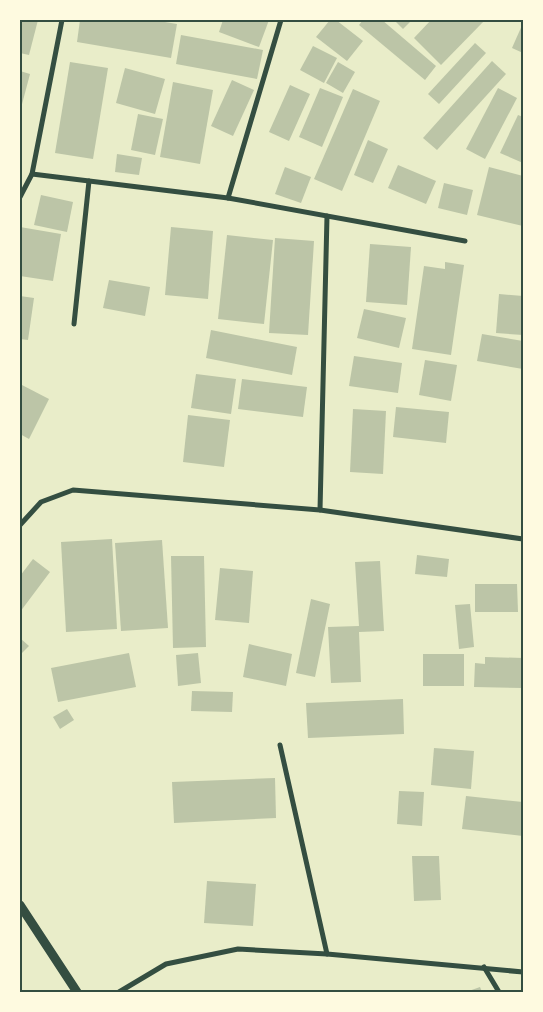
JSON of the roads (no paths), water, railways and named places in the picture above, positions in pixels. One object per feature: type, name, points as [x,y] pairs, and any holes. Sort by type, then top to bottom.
[{"type":"street","points":[[20,197],[32,174],[62,20]]},
{"type":"street","points":[[228,198],[281,20]]},
{"type":"street","points":[[32,174],[228,198],[465,241]]},
{"type":"street","points":[[74,324],[89,181]]},
{"type":"street","points":[[320,510],[328,216]]},
{"type":"street","points":[[20,525],[41,502],[72,490],[320,510],[523,539]]},
{"type":"street","points":[[280,745],[327,954]]},
{"type":"street","points":[[20,905],[77,992]]},
{"type":"street","points":[[119,992],[166,964],[238,949],[327,954],[523,972]]},
{"type":"street","points":[[484,967],[500,992]]}]
